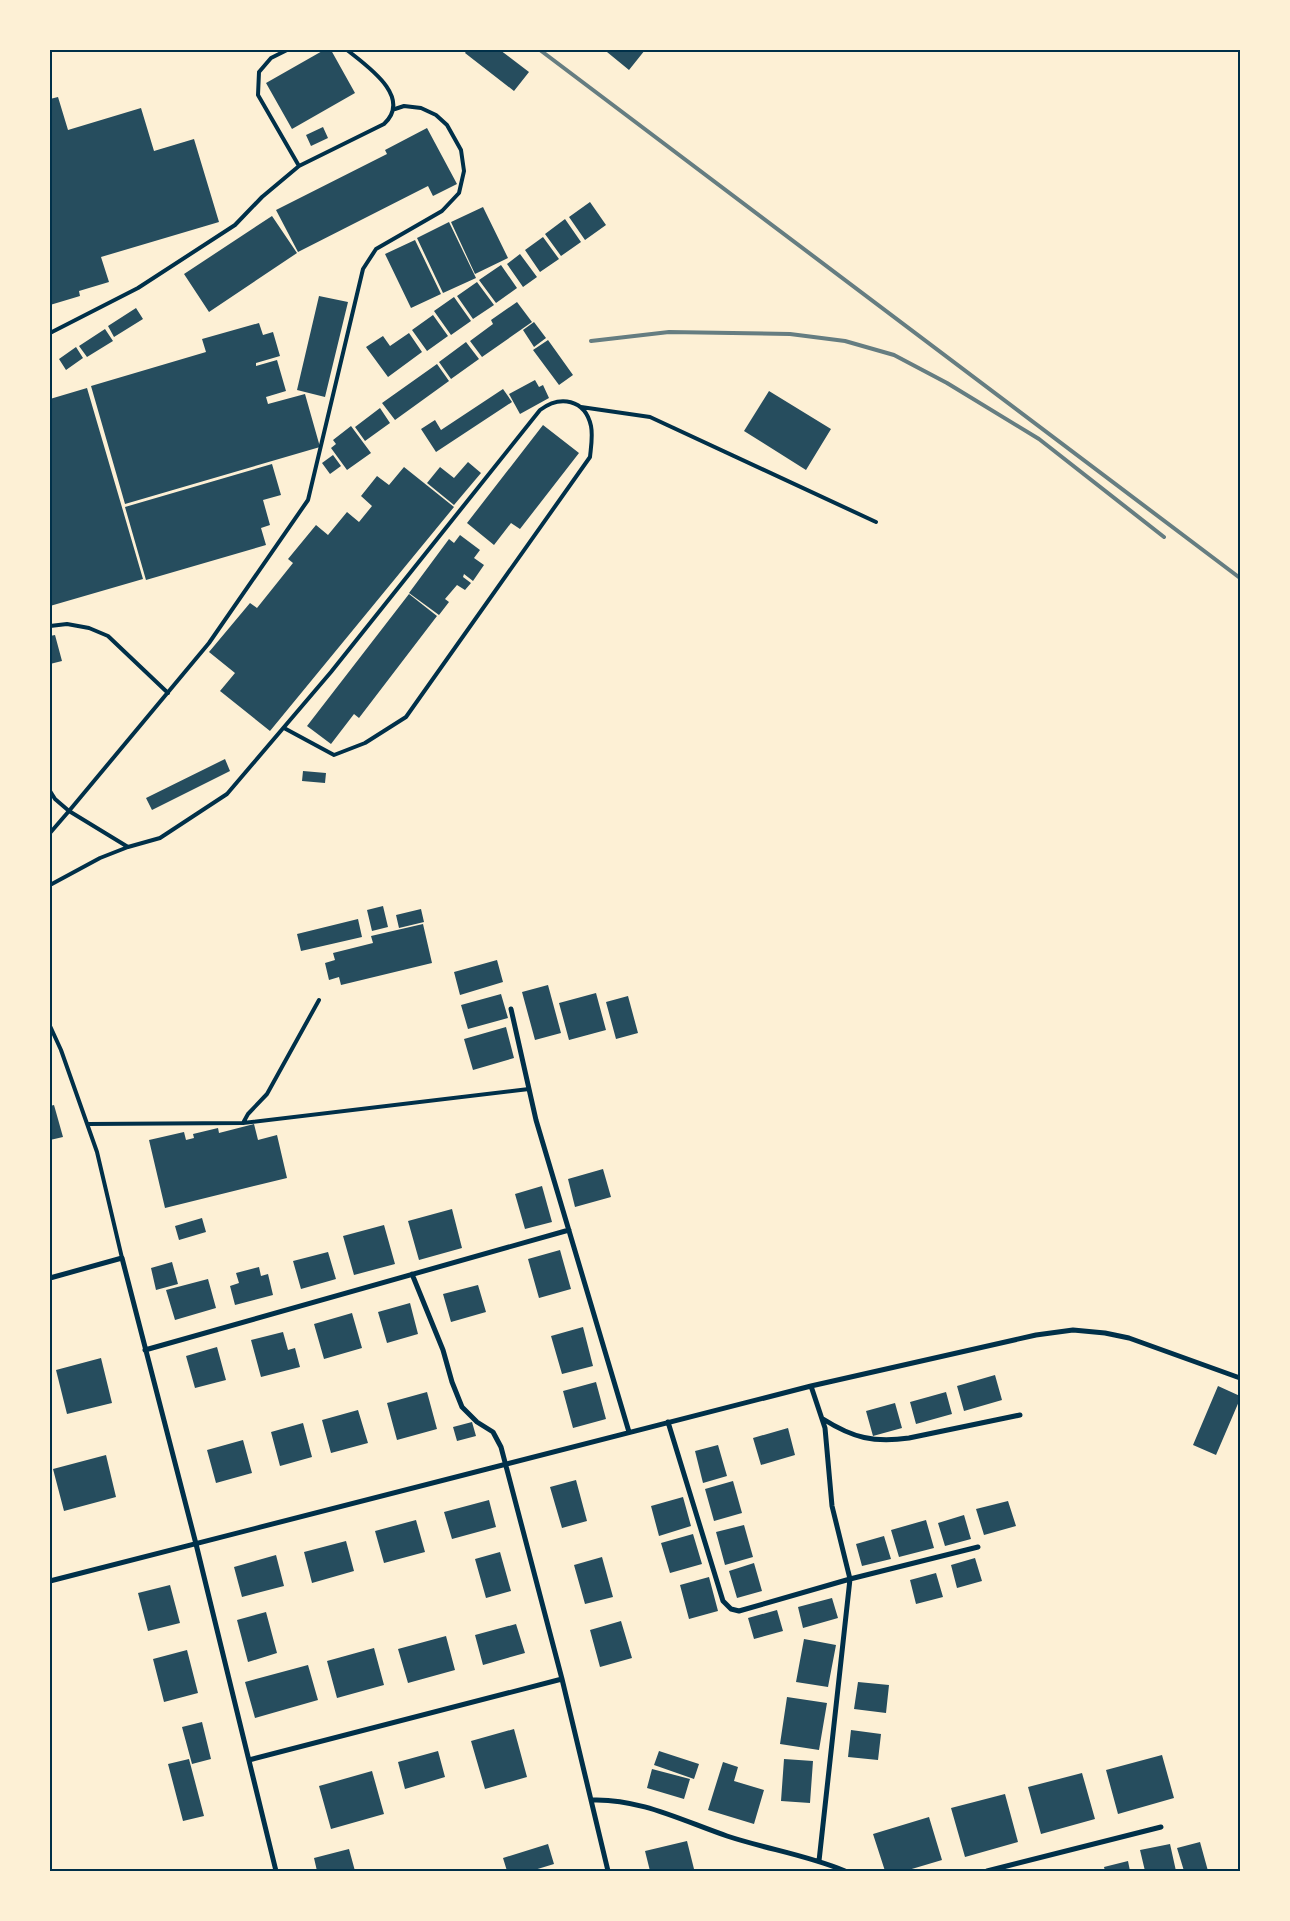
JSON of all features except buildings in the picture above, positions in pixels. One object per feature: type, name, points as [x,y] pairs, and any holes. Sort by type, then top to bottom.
[{"type":"street","points":[[511,1009],[536,1120],[629,1432]]},
{"type":"street","points":[[145,1350],[568,1230]]},
{"type":"street","points":[[50,1278],[122,1258],[196,1544],[276,1871]]},
{"type":"street","points":[[412,1274],[443,1350],[462,1408],[477,1422],[493,1432],[501,1447],[562,1679],[608,1871]]},
{"type":"street","points":[[50,1581],[811,1386],[1036,1335],[1073,1330],[1089,1330],[1129,1338],[1240,1378]]},
{"type":"street","points":[[811,1386],[822,1419],[827,1444],[832,1506],[850,1579],[819,1861]]},
{"type":"street","points":[[822,1419],[852,1435],[870,1440],[890,1441],[1020,1414]]},
{"type":"street","points":[[668,1422],[724,1601],[731,1609],[739,1611],[850,1579],[978,1547]]},
{"type":"street","points":[[249,1760],[562,1679]]},
{"type":"street","points":[[591,1800],[631,1802],[728,1836],[819,1861],[845,1871]]},
{"type":"street","points":[[987,1871],[1161,1827]]},
{"type":"lane","points":[[287,50],[272,58],[259,72],[258,96],[299,166]]},
{"type":"lane","points":[[50,333],[138,288],[234,225],[262,197],[299,166],[384,124],[392,117],[395,109],[393,95],[379,78],[347,50]]},
{"type":"lane","points":[[50,834],[209,642],[308,500],[363,269],[376,249],[442,212],[459,193],[464,171],[461,150],[447,125],[436,115],[421,108],[404,106],[395,109]]},
{"type":"lane","points":[[50,886],[100,858],[128,847],[160,838],[228,794],[331,672],[540,410],[547,404],[559,400],[569,401],[581,407],[650,417],[876,522]]},
{"type":"lane","points":[[284,728],[334,755],[365,743],[406,717],[590,457],[591,426],[581,407]]},
{"type":"lane","points":[[50,626],[67,624],[108,636],[168,693]]},
{"type":"lane","points":[[50,791],[55,800],[69,811],[128,847]]},
{"type":"lane","points":[[243,1123],[248,1114],[267,1094],[319,1000]]},
{"type":"lane","points":[[50,1026],[61,1050],[88,1124],[107,1190],[122,1258]]},
{"type":"lane","points":[[88,1124],[243,1123],[529,1089]]},
{"type":"railway","points":[[540,50],[1240,578]]},
{"type":"railway","points":[[591,341],[669,332],[790,334],[845,341],[894,355],[947,383],[1039,439],[1164,537]]}]
